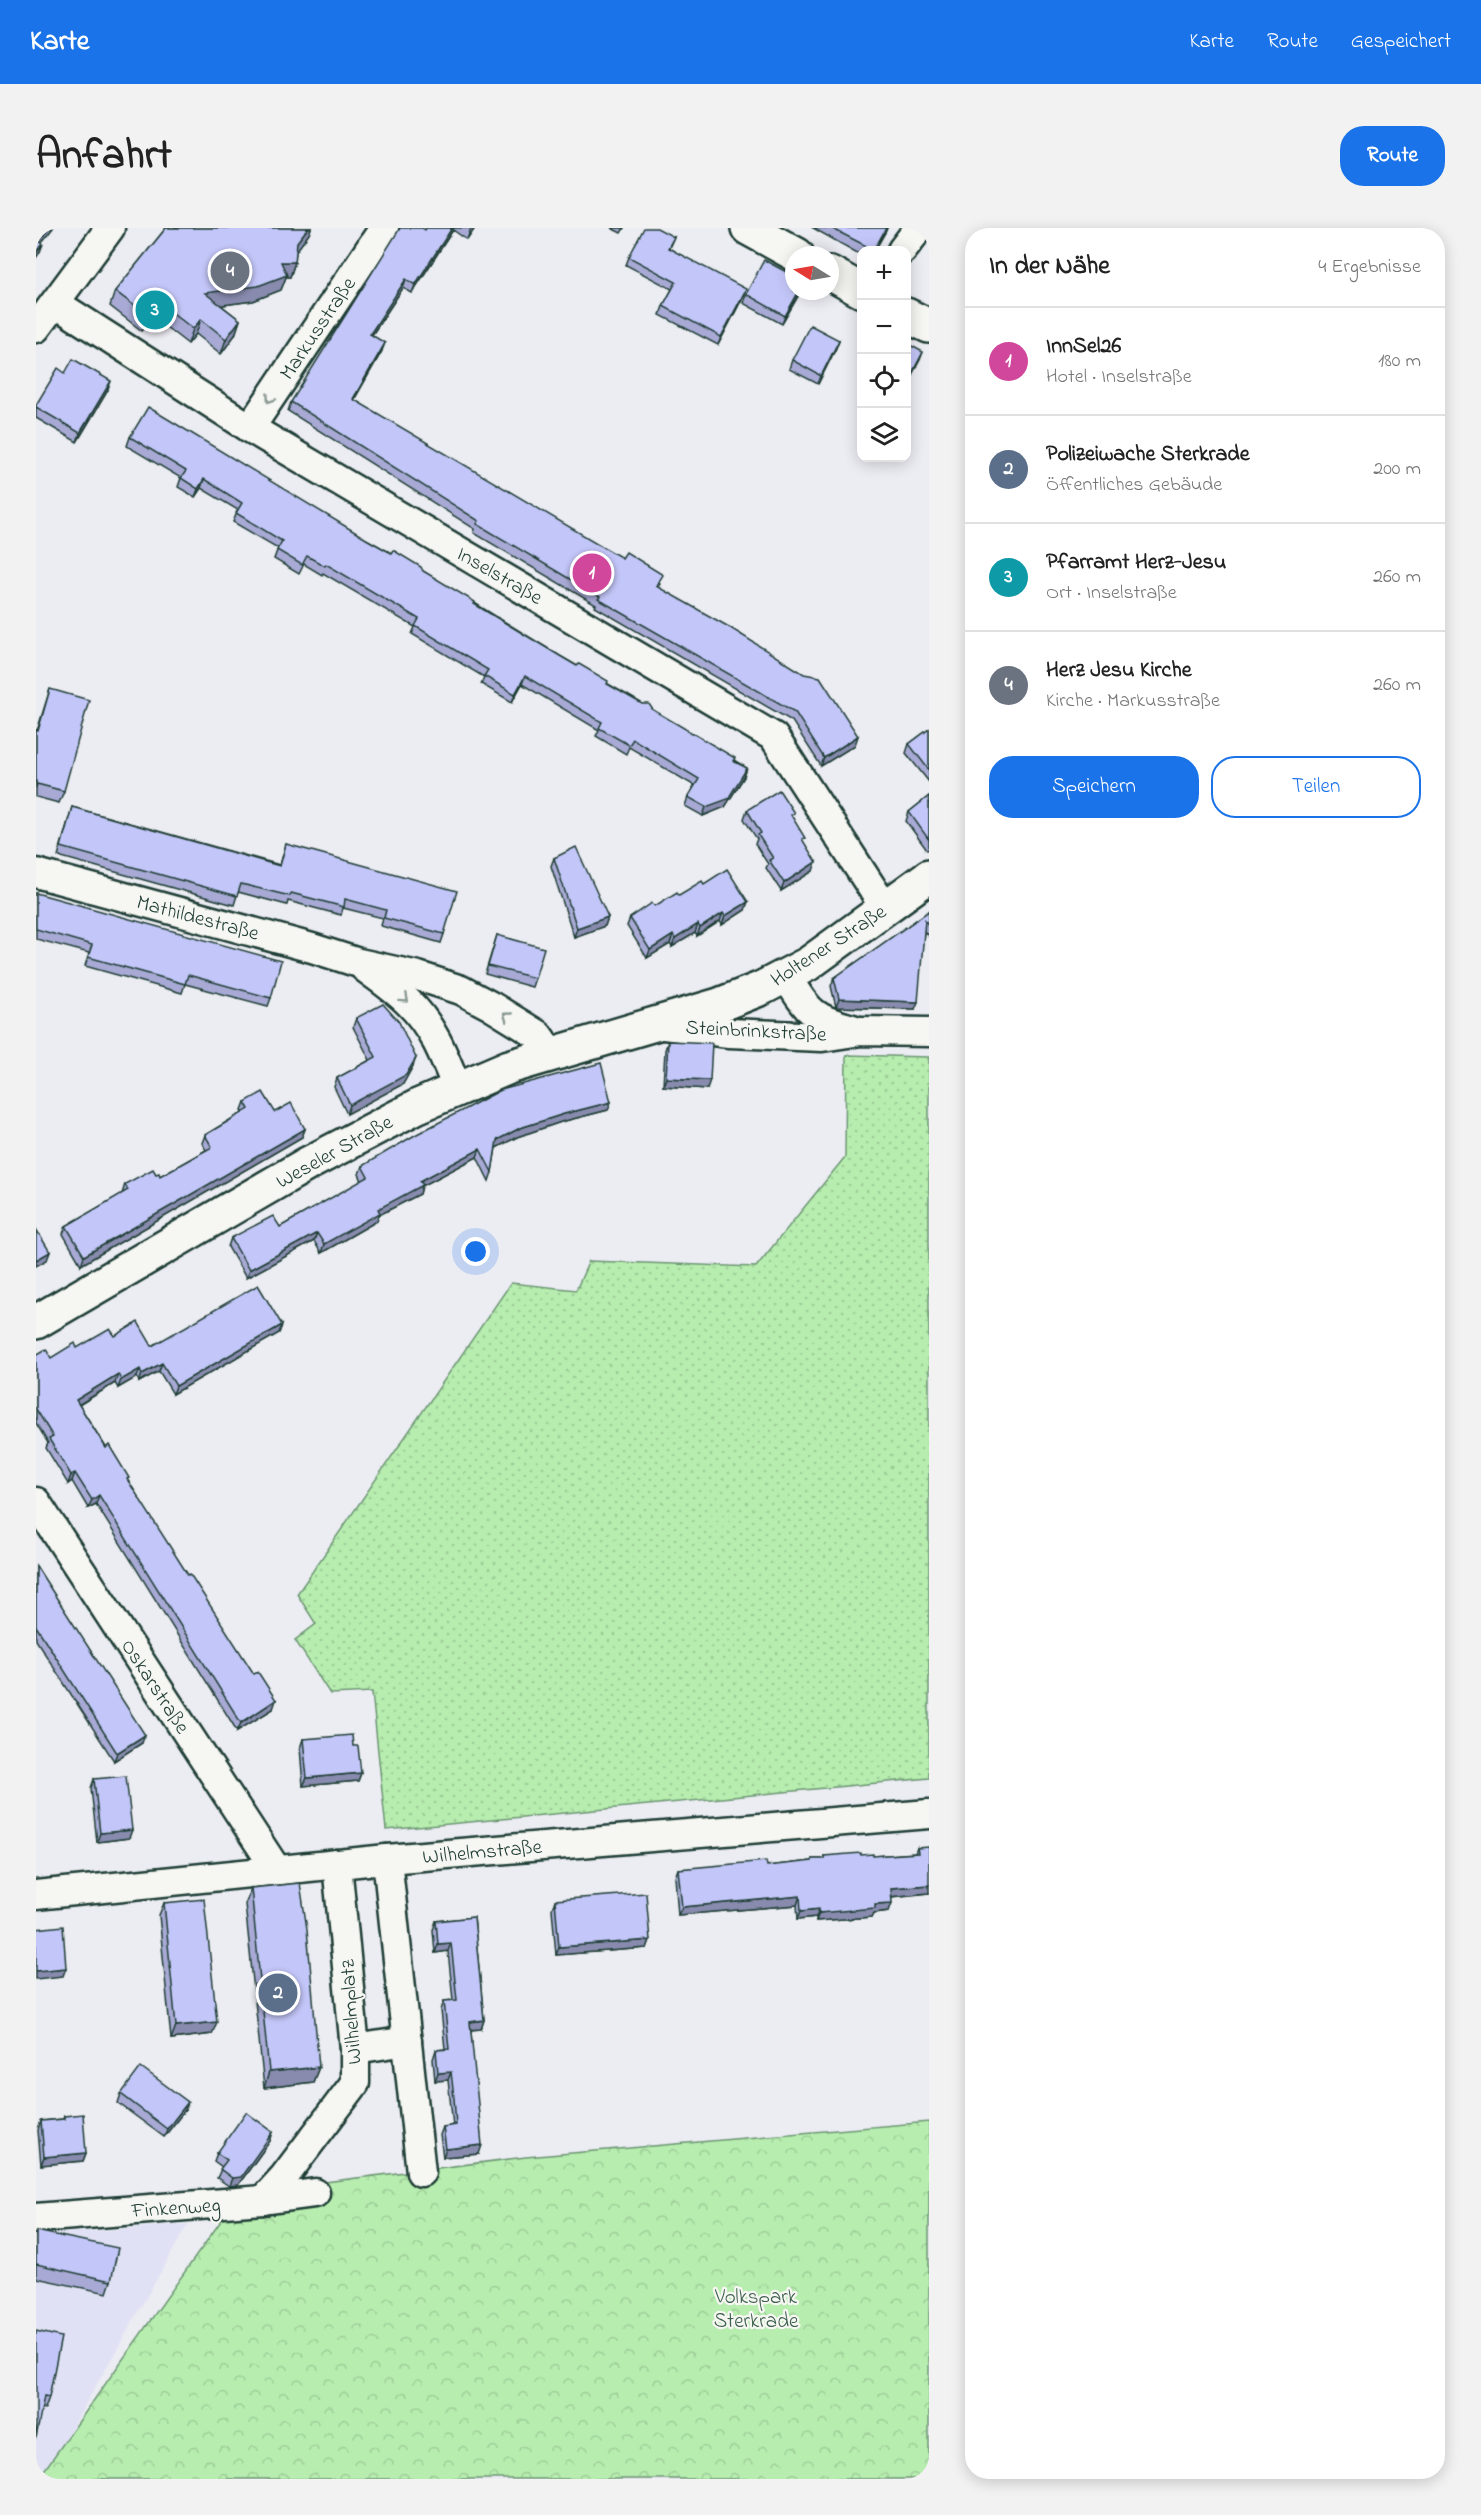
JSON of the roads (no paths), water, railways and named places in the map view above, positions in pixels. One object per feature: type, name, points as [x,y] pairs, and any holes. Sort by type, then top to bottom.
[{"type":"main road","points":[[748,228],[785,248]]},
{"type":"main road","points":[[839,278],[857,289]]},
{"type":"main road","points":[[911,317],[929,326]]},
{"type":"main road","name":"Holtener Straße","points":[[652,1023],[719,1005],[786,976],[808,964],[929,876]]},
{"type":"main road","name":"Weseler Straße","points":[[36,1322],[363,1133],[457,1088],[551,1053],[652,1023]]},
{"type":"street","points":[[36,328],[110,228]]},
{"type":"street","name":"Markusstraße","points":[[250,428],[384,228]]},
{"type":"street","points":[[905,246],[919,228]]},
{"type":"street","name":"Inselstraße","points":[[54,303],[250,428],[774,737],[885,908]]},
{"type":"street","name":"Mathildestraße","points":[[36,873],[312,948],[359,963],[418,976],[461,990],[491,1005],[538,1035],[551,1053]]},
{"type":"street","name":"Mathildestraße","points":[[359,963],[411,1004],[431,1031],[457,1088]]},
{"type":"street","name":"Steinbrinkstraße","points":[[786,976],[807,1009],[820,1019],[861,1031]]},
{"type":"street","name":"Steinbrinkstraße","points":[[652,1023],[729,1033],[822,1037],[861,1031],[929,1032]]},
{"type":"street","name":"Oskarstraße","points":[[36,1502],[276,1869]]},
{"type":"street","name":"Wilhelmstraße","points":[[36,1895],[276,1869],[929,1814]]},
{"type":"street","points":[[387,1859],[422,2172]]},
{"type":"street","name":"Wilhelmplatz","points":[[263,2200],[355,2083],[355,2049],[337,1864]]},
{"type":"street","points":[[355,2049],[407,2042]]},
{"type":"street","name":"Finkenweg","points":[[36,2218],[263,2200],[315,2193]]},
{"type":"place","name":"Herz Jesu Kirche","points":[[230,271]]},
{"type":"place","name":"Pfarramt Herz-Jesu","points":[[155,310]]},
{"type":"place","name":"InnSel26","points":[[592,573]]},
{"type":"place","name":"Polizeiwache Sterkrade","points":[[278,1993]]},
{"type":"park label","name":"Volkspark Sterkrade","points":[[756,2308]]}]
